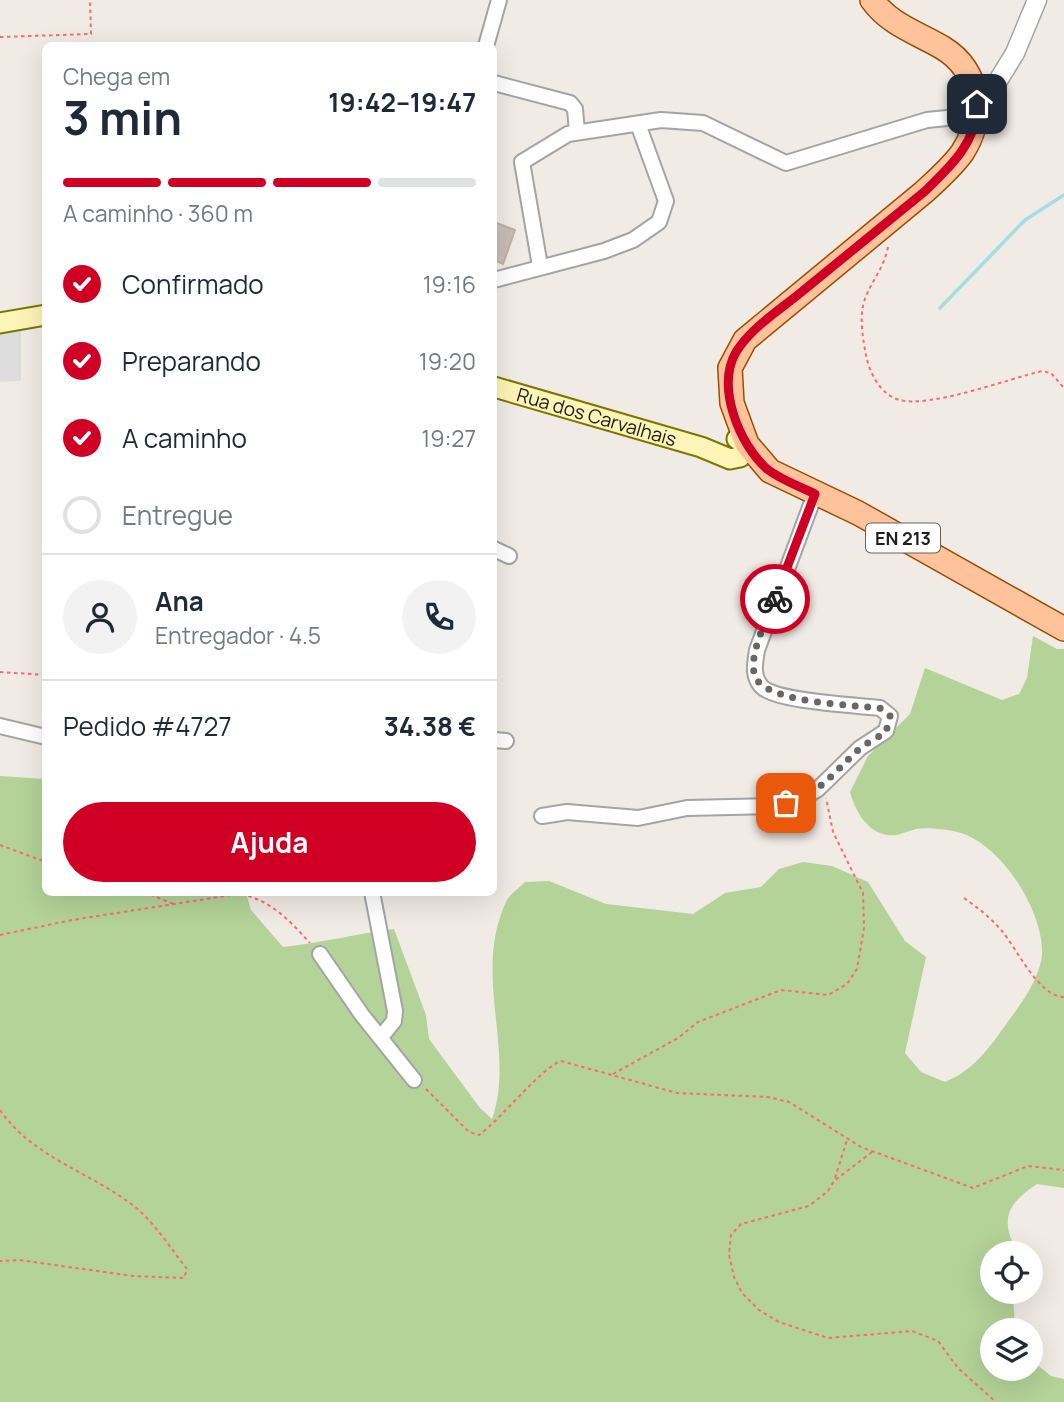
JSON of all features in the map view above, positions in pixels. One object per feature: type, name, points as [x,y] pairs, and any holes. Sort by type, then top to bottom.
[{"type":"main road","points":[[872,0],[881,13],[959,60],[974,87],[977,115]]},
{"type":"main road","name":"EN 213","points":[[977,115],[962,152],[949,168],[762,324],[736,353],[730,368],[729,385],[735,444],[770,471],[869,519],[1064,628]]},
{"type":"main road","points":[[0,323],[42,316]]},
{"type":"main road","name":"Rua dos Carvalhais","points":[[497,388],[701,447],[735,444]]},
{"type":"street","points":[[487,42],[499,0]]},
{"type":"street","points":[[540,267],[522,162],[568,134],[661,120],[702,123],[786,163],[927,120],[977,115],[1015,53],[1037,0]]},
{"type":"street","points":[[497,84],[570,103],[575,109],[577,132]]},
{"type":"street","points":[[497,280],[604,251],[633,240],[659,222],[666,201],[638,124]]},
{"type":"street","points":[[542,816],[567,812],[638,818],[687,808],[772,806],[800,800],[824,783],[860,748],[886,732],[890,716],[880,708],[781,696],[763,689],[754,674],[757,650],[815,494]]},
{"type":"street","points":[[497,550],[509,556]]},
{"type":"street","points":[[0,726],[42,736]]},
{"type":"street","points":[[373,896],[395,1011],[394,1021],[381,1037]]},
{"type":"street","points":[[320,954],[362,1015],[414,1080]]},
{"type":"path","points":[[0,37],[91,34],[90,0]]},
{"type":"path","points":[[892,218],[885,265],[863,305],[863,338],[869,369],[880,386],[897,400],[923,402],[1042,371],[1051,373],[1064,388]]},
{"type":"path","points":[[0,672],[42,676]]},
{"type":"path","points":[[611,1075],[678,1038],[698,1022],[769,994],[781,990],[828,995],[847,984],[857,969],[863,928],[863,893],[833,832],[824,783]]},
{"type":"path","points":[[0,845],[42,861]]},
{"type":"path","points":[[154,896],[176,905]]},
{"type":"path","points":[[0,935],[72,919],[227,896]]},
{"type":"path","points":[[255,896],[287,917],[320,954]]},
{"type":"path","points":[[964,898],[982,910],[1002,932],[1044,989],[1054,997],[1064,997]]},
{"type":"path","points":[[414,1080],[469,1132],[479,1135],[514,1105],[548,1066],[561,1061],[677,1093],[768,1097],[789,1102],[847,1139],[873,1152],[973,1188],[1028,1166],[1064,1170]]},
{"type":"path","points":[[0,1110],[21,1135],[49,1155],[136,1207],[187,1269],[184,1278],[133,1276],[44,1263],[0,1261]]},
{"type":"path","points":[[847,1139],[834,1181],[828,1191],[808,1206],[741,1224],[731,1235],[729,1254],[742,1293],[759,1310],[779,1322],[828,1338],[912,1331],[938,1341],[958,1368],[996,1402]]},
{"type":"path","points":[[834,1181],[873,1152]]},
{"type":"shaded area","points":[[0,315],[21,328],[21,381],[0,382]]},
{"type":"green space","points":[[1033,636],[1057,649],[1064,649],[1064,1188],[1037,1184],[1019,1199],[1009,1214],[1012,1241],[980,1241],[980,1304],[1014,1304],[1014,1318],[980,1318],[980,1381],[1043,1381],[1043,1370],[1051,1376],[1064,1379],[1064,1402],[0,1402],[0,776],[42,779],[42,896],[247,896],[251,910],[283,947],[394,929],[426,1015],[429,1039],[480,1108],[492,1119],[500,1067],[493,957],[497,929],[507,899],[525,882],[549,881],[606,904],[693,914],[725,893],[761,887],[779,869],[803,862],[832,866],[868,882],[905,941],[926,957],[905,1053],[921,1072],[945,1082],[977,1061],[1015,1012],[1039,969],[1041,936],[1027,898],[1001,861],[970,836],[929,828],[885,835],[874,830],[860,816],[850,792],[868,756],[910,714],[925,668],[1002,700],[1019,694],[1027,678]]},
{"type":"building","points":[[497,223],[515,230],[503,264],[497,261]]},
{"type":"waterway","points":[[940,308],[1025,220],[1064,195]]},
{"type":"way so far","points":[[775,599],[757,650],[754,674],[763,689],[781,696],[880,708],[890,716],[886,732],[860,748],[818,789],[800,800],[786,803]]},
{"type":"route","points":[[775,599],[815,494],[770,471],[747,444],[732,403],[729,385],[730,368],[736,353],[762,324],[924,192],[949,168],[970,138],[977,115],[977,104]]}]
